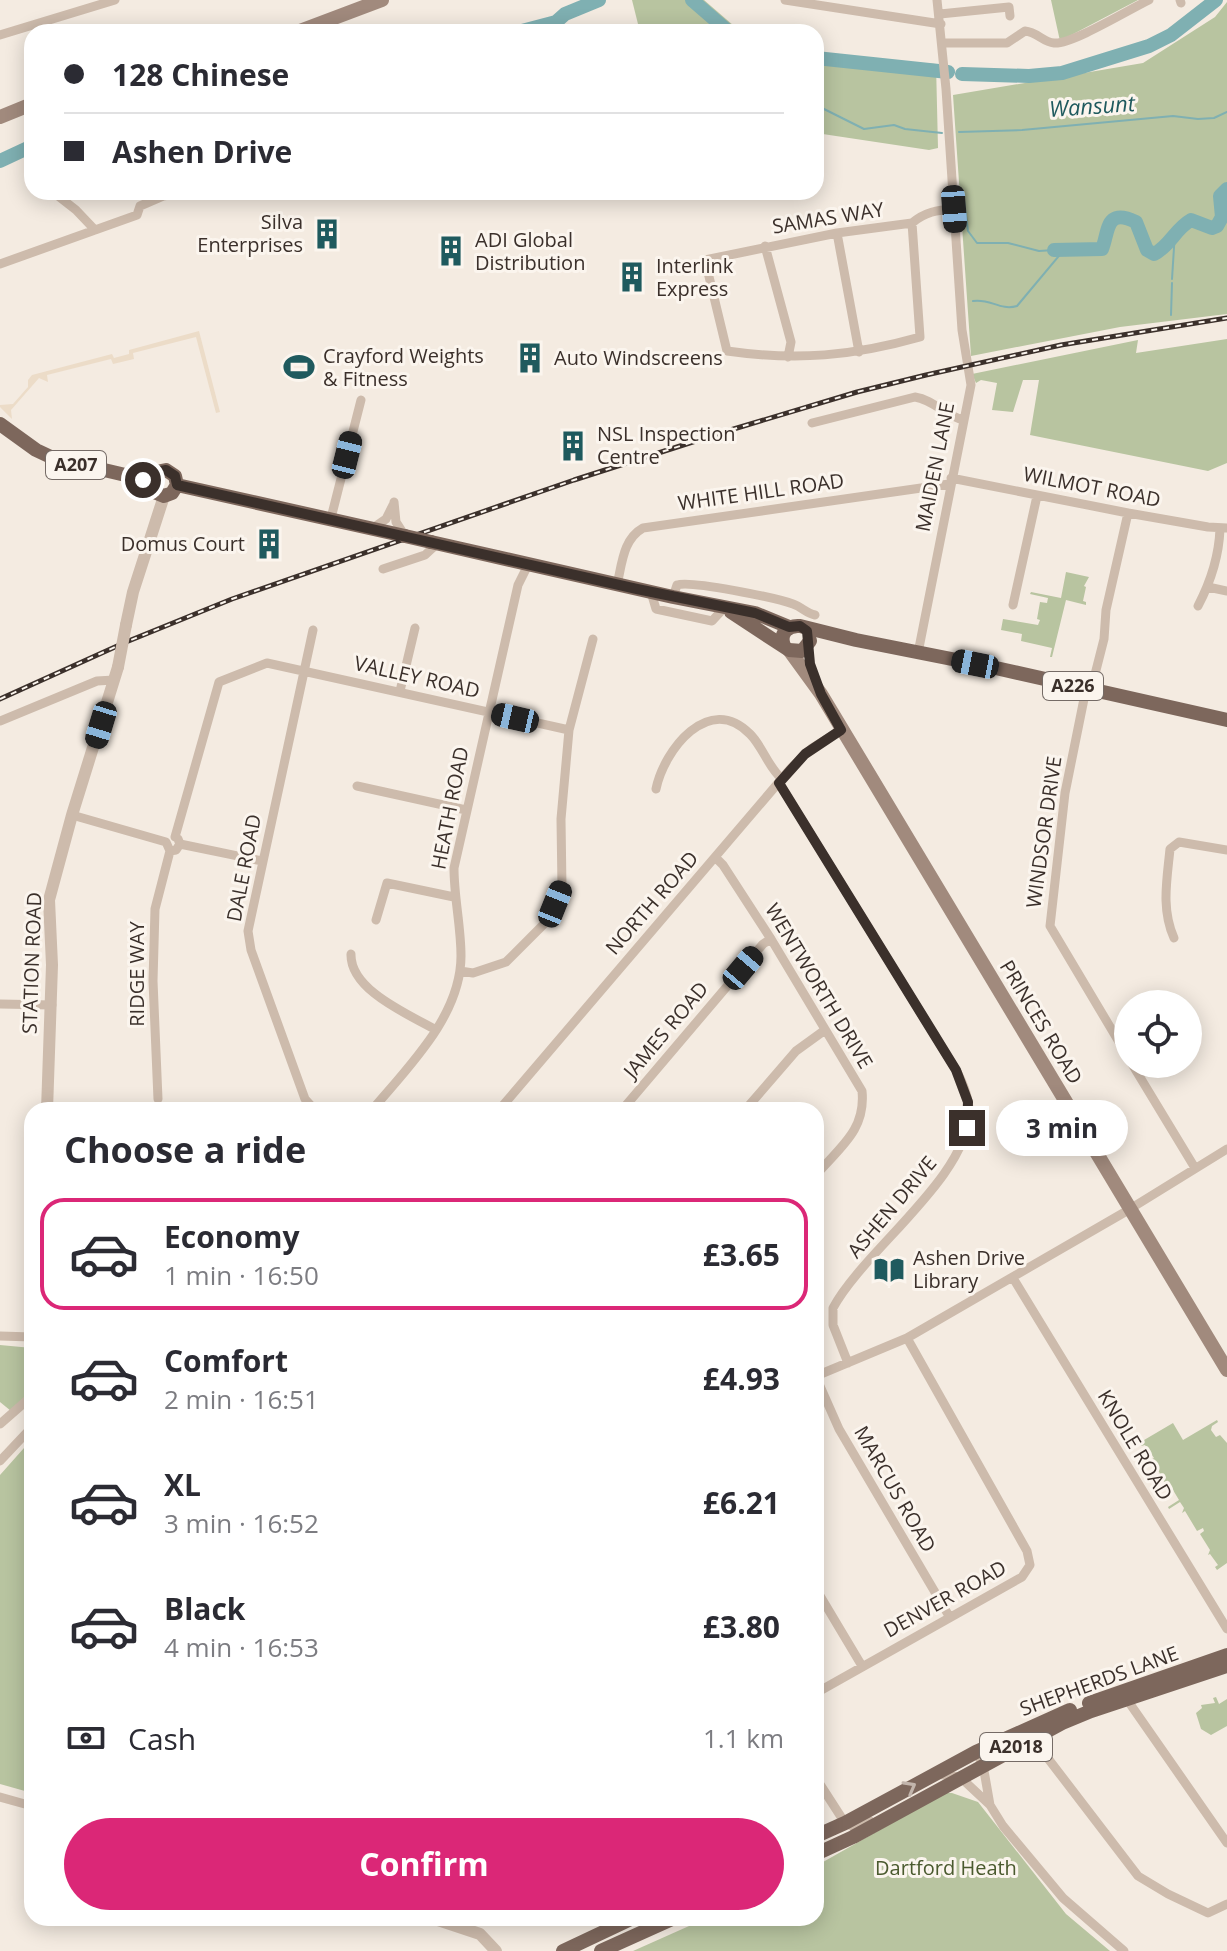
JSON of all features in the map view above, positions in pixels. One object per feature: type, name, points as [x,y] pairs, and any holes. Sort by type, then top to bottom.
[{"type":"main road","points":[[318,24],[382,0]]},
{"type":"main road","points":[[0,117],[24,107]]},
{"type":"main road","name":"A207","points":[[3,424],[30,446],[53,458],[151,481],[156,472],[166,470],[175,476],[177,485],[522,564],[755,613],[795,626]]},
{"type":"main road","points":[[151,481],[154,492],[164,496],[172,493],[177,485]]},
{"type":"main road","name":"A207","points":[[724,608],[787,648]]},
{"type":"main road","points":[[795,626],[807,631],[808,643],[802,651],[787,648],[784,634],[795,626]]},
{"type":"main road","name":"A226","points":[[795,626],[1227,720]]},
{"type":"main road","name":"A226","points":[[808,643],[833,635]]},
{"type":"main road","name":"PRINCES ROAD","points":[[808,643],[810,664],[821,694]]},
{"type":"main road","name":"PRINCES ROAD","points":[[787,648],[821,694],[1227,1370]]},
{"type":"main road","name":"SHEPHERDS LANE","points":[[1029,1734],[1128,1701],[1226,1661]]},
{"type":"main road","name":"SHEPHERDS LANE","points":[[824,1832],[934,1774],[979,1759],[1083,1705],[1226,1661]]},
{"type":"main road","name":"SHEPHERDS LANE","points":[[824,1850],[960,1777],[979,1759]]},
{"type":"main road","points":[[563,1951],[616,1926]]},
{"type":"main road","points":[[601,1951],[656,1926]]},
{"type":"street","points":[[36,24],[115,0]]},
{"type":"street","points":[[785,0],[940,19],[1011,10]]},
{"type":"street","name":"MAIDEN LANE","points":[[918,653],[971,385],[965,358],[946,81],[937,0]]},
{"type":"street","points":[[942,43],[1012,41],[1025,31],[1036,33],[1049,43],[1065,42],[1149,0]]},
{"type":"street","points":[[0,35],[24,28]]},
{"type":"street","points":[[63,200],[95,230]]},
{"type":"street","points":[[0,264],[137,215],[140,206],[154,200]]},
{"type":"street","name":"SAMAS WAY","points":[[788,357],[727,351],[705,260],[837,233],[912,223],[921,215],[954,209]]},
{"type":"street","points":[[765,246],[791,342],[788,357],[859,352],[920,337],[912,223]]},
{"type":"street","points":[[837,233],[859,352]]},
{"type":"street","points":[[812,423],[915,397],[927,399],[945,413],[963,420]]},
{"type":"street","points":[[331,518],[361,400]]},
{"type":"street","name":"WILMOT ROAD","points":[[950,481],[1224,528]]},
{"type":"street","name":"WHITE HILL ROAD","points":[[617,585],[628,542],[643,528],[950,481]]},
{"type":"street","name":"STATION ROAD","points":[[47,1102],[52,1005],[49,900],[116,673],[133,592],[164,496]]},
{"type":"street","points":[[1013,605],[1037,496]]},
{"type":"street","points":[[373,528],[389,515],[394,502],[396,522],[405,536]]},
{"type":"street","name":"WINDSOR DRIVE","points":[[1114,1033],[1050,926],[1065,793],[1128,513]]},
{"type":"street","points":[[1198,606],[1208,587],[1224,528]]},
{"type":"street","points":[[383,569],[425,555],[434,542]]},
{"type":"street","name":"HEATH ROAD","points":[[378,1102],[436,1030],[452,1000],[460,971],[454,868],[522,564]]},
{"type":"street","points":[[673,597],[677,585],[682,583],[722,588],[793,604],[815,615]]},
{"type":"street","points":[[1208,587],[1227,591]]},
{"type":"street","points":[[651,592],[656,609],[712,621],[724,608]]},
{"type":"street","points":[[755,613],[758,596]]},
{"type":"street","points":[[400,691],[415,628]]},
{"type":"street","name":"DALE ROAD","points":[[308,1102],[251,950],[248,931],[313,630]]},
{"type":"street","points":[[460,971],[473,973],[506,962],[548,920],[562,888],[560,851],[569,730],[593,639]]},
{"type":"street","name":"RIDGE WAY","points":[[158,1099],[153,981],[155,909],[219,682],[267,663],[304,670]]},
{"type":"street","name":"VALLEY ROAD","points":[[304,670],[569,730]]},
{"type":"street","points":[[0,721],[116,673]]},
{"type":"street","points":[[656,789],[660,770],[675,745],[707,721],[723,720],[738,724],[752,735],[780,781]]},
{"type":"street","name":"NORTH ROAD","points":[[506,1102],[780,781],[805,754],[841,730]]},
{"type":"street","name":"ASHEN DRIVE","points":[[780,781],[956,1070],[968,1102],[967,1128],[958,1154],[833,1308],[833,1325],[848,1363]]},
{"type":"street","points":[[357,786],[466,810]]},
{"type":"street","points":[[72,815],[173,843],[262,861]]},
{"type":"street","points":[[1174,938],[1165,903],[1170,849],[1179,842],[1227,850]]},
{"type":"street","name":"WENTWORTH DRIVE","points":[[715,857],[771,939],[862,1091],[864,1109],[858,1127],[824,1166]]},
{"type":"street","points":[[376,920],[387,883],[454,897]]},
{"type":"street","name":"JAMES ROAD","points":[[629,1102],[763,944],[771,939]]},
{"type":"street","points":[[351,954],[353,970],[371,992],[436,1030]]},
{"type":"street","points":[[0,1004],[52,1005]]},
{"type":"street","points":[[752,1102],[796,1051],[825,1030]]},
{"type":"street","points":[[1140,1078],[1195,1168]]},
{"type":"street","points":[[824,1373],[907,1338],[1227,1149]]},
{"type":"street","name":"KNOLE ROAD","points":[[1013,1278],[1226,1628]]},
{"type":"street","points":[[0,1336],[24,1337]]},
{"type":"street","name":"DENVER ROAD","points":[[824,1688],[1022,1577],[1030,1565],[1027,1551],[907,1338]]},
{"type":"street","name":"MARCUS ROAD","points":[[824,1394],[839,1429],[949,1616]]},
{"type":"street","points":[[0,1424],[24,1403]]},
{"type":"street","points":[[0,1461],[24,1436]]},
{"type":"street","points":[[824,1602],[862,1666]]},
{"type":"street","points":[[1128,1701],[1227,1843]]},
{"type":"street","points":[[1029,1734],[1138,1876],[1208,1913],[1227,1904]]},
{"type":"street","points":[[979,1759],[990,1805]]},
{"type":"street","points":[[934,1774],[960,1777],[990,1805],[1003,1826],[1063,1898],[1124,1951]]},
{"type":"street","points":[[824,1790],[845,1823],[855,1827],[909,1804]]},
{"type":"street","points":[[0,1797],[24,1804]]},
{"type":"street","points":[[459,1926],[469,1929],[491,1948]]},
{"type":"green space","points":[[632,0],[704,0],[732,24],[638,24]]},
{"type":"green space","points":[[1051,0],[1138,0],[1060,41]]},
{"type":"green space","points":[[1227,2],[1227,314],[1120,327],[971,356],[953,95],[1143,63],[1215,17]]},
{"type":"green space","points":[[824,56],[936,64],[938,148],[929,150],[824,134]]},
{"type":"green space","points":[[1227,339],[1227,463],[1208,471],[1030,435],[1039,380],[1023,380],[1013,412],[992,410],[997,383],[981,380],[976,383],[972,374],[1138,340],[1136,353]]},
{"type":"green space","points":[[1066,572],[1089,577],[1084,586],[1083,601],[1086,605],[1066,600],[1052,657],[1052,648],[1021,641],[1022,634],[1001,630],[1003,619],[1038,625],[1040,602],[1047,603],[1048,598],[1031,592],[1061,598]]},
{"type":"green space","points":[[0,1345],[24,1347],[24,1399],[11,1411],[0,1402]]},
{"type":"green space","points":[[1217,1420],[1211,1430],[1227,1443],[1227,1563],[1217,1570],[1215,1567],[1218,1565],[1208,1555],[1210,1550],[1200,1534],[1203,1528],[1197,1531],[1185,1511],[1182,1513],[1184,1508],[1180,1502],[1169,1509],[1179,1500],[1170,1485],[1163,1488],[1167,1484],[1162,1480],[1154,1485],[1152,1482],[1160,1473],[1155,1469],[1155,1462],[1142,1465],[1154,1458],[1145,1445],[1139,1443],[1173,1423],[1183,1440]]},
{"type":"green space","points":[[24,1448],[24,1791],[0,1784],[0,1475]]},
{"type":"green space","points":[[1216,1697],[1219,1704],[1227,1699],[1227,1726],[1211,1735],[1201,1729],[1196,1713],[1202,1708],[1201,1705],[1215,1703],[1213,1698]]},
{"type":"green space","name":"Dartford Heath","points":[[945,1793],[952,1793],[978,1802],[1066,1914],[1110,1951],[633,1951],[689,1926],[824,1926],[824,1861]]},
{"type":"shaded area","points":[[199,331],[220,412],[216,413],[196,337],[133,353],[134,359],[113,364],[111,359],[47,375],[48,382],[39,378],[11,410],[12,419],[0,407],[13,404],[28,387],[32,375],[112,354],[114,358],[129,354],[129,350]]},
{"type":"waterway","points":[[548,24],[599,0]]},
{"type":"waterway","points":[[692,0],[720,24]]},
{"type":"waterway","points":[[962,74],[1029,76],[1062,73],[1149,46],[1171,35],[1216,0]]},
{"type":"waterway","points":[[824,59],[948,72]]},
{"type":"waterway","name":"Wansunt","points":[[824,109],[864,129],[894,125],[942,133]]},
{"type":"waterway","name":"Wansunt","points":[[959,132],[1022,130],[1173,116],[1214,118],[1227,112]]},
{"type":"waterway","points":[[0,161],[24,150]]},
{"type":"waterway","points":[[1054,250],[1102,249],[1113,219],[1126,218],[1136,222],[1147,250],[1154,254],[1191,220],[1212,228],[1217,226],[1222,217],[1220,196],[1227,189]]},
{"type":"waterway","points":[[964,201],[968,231],[977,243],[1008,243],[1039,251],[1054,250]]},
{"type":"waterway","points":[[1172,279],[1175,232]]},
{"type":"waterway","points":[[973,301],[1017,306],[1063,251]]},
{"type":"waterway","points":[[1171,315],[1172,283]]},
{"type":"railway","points":[[0,699],[126,642],[232,599],[574,480],[727,431],[926,375],[1061,345],[1227,318]]},
{"type":"place","name":"Silva Enterprises","points":[[327,234]]},
{"type":"place","name":"ADI Global Distribution","points":[[451,251]]},
{"type":"place","name":"Interlink Express","points":[[632,277]]},
{"type":"place","name":"Auto Windscreens","points":[[530,358]]},
{"type":"place","name":"Crayford Weights & Fitness","points":[[299,367]]},
{"type":"place","name":"NSL Inspection Centre","points":[[573,446]]},
{"type":"place","name":"Domus Court","points":[[269,544]]},
{"type":"place","name":"Ashen Drive Library","points":[[889,1270]]},
{"type":"route","points":[[143,480],[151,481],[156,472],[166,470],[175,476],[177,485],[516,563],[755,613],[789,627],[800,626],[807,631],[810,664],[821,694],[841,730],[812,748],[779,783],[956,1070],[968,1102],[967,1128]]}]
